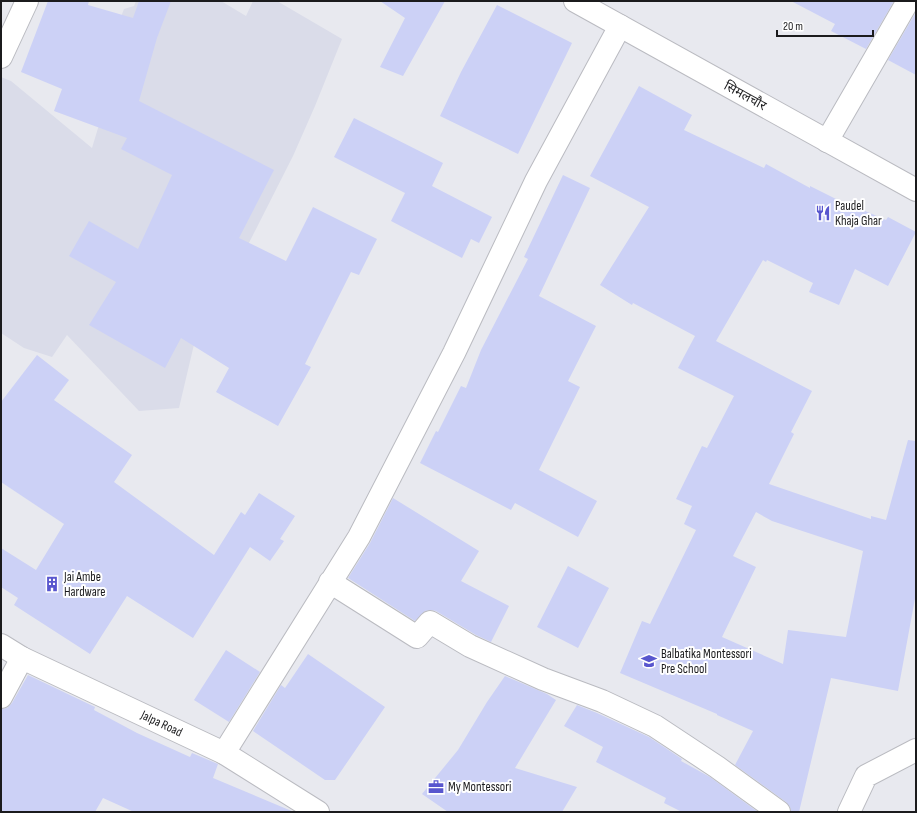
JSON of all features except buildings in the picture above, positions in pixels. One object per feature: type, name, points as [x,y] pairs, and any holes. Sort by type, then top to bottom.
[{"type":"street","points":[[1,57],[27,1]]},
{"type":"street","name":"सिमलचौर","points":[[575,1],[916,190]]},
{"type":"street","points":[[827,141],[908,1]]},
{"type":"street","points":[[224,754],[330,582],[359,538],[454,353],[536,181],[620,26]]},
{"type":"street","points":[[330,582],[417,637],[430,622],[470,646],[543,679],[602,701],[655,726],[717,767],[779,812]]},
{"type":"street","name":"Jalpa Road","points":[[1,645],[22,658],[224,754],[318,812]]},
{"type":"street","points":[[1,697],[22,658]]},
{"type":"street","points":[[849,812],[866,776],[916,750]]},
{"type":"shaded area","points":[[136,1],[221,1],[246,16],[253,1],[277,1],[342,39],[293,156],[223,294],[196,336],[179,408],[139,411],[67,335],[52,357],[24,348],[1,333],[1,77],[11,81],[92,148],[102,115],[119,22],[124,9],[134,6]]},
{"type":"place","name":"Paudel Khaja Ghar","points":[[823,213]]},
{"type":"place","name":"Jai Ambe Hardware","points":[[52,584]]},
{"type":"place","name":"Balbatika Montessori Pre School","points":[[649,661]]},
{"type":"place","name":"My Montessori","points":[[436,787]]}]
